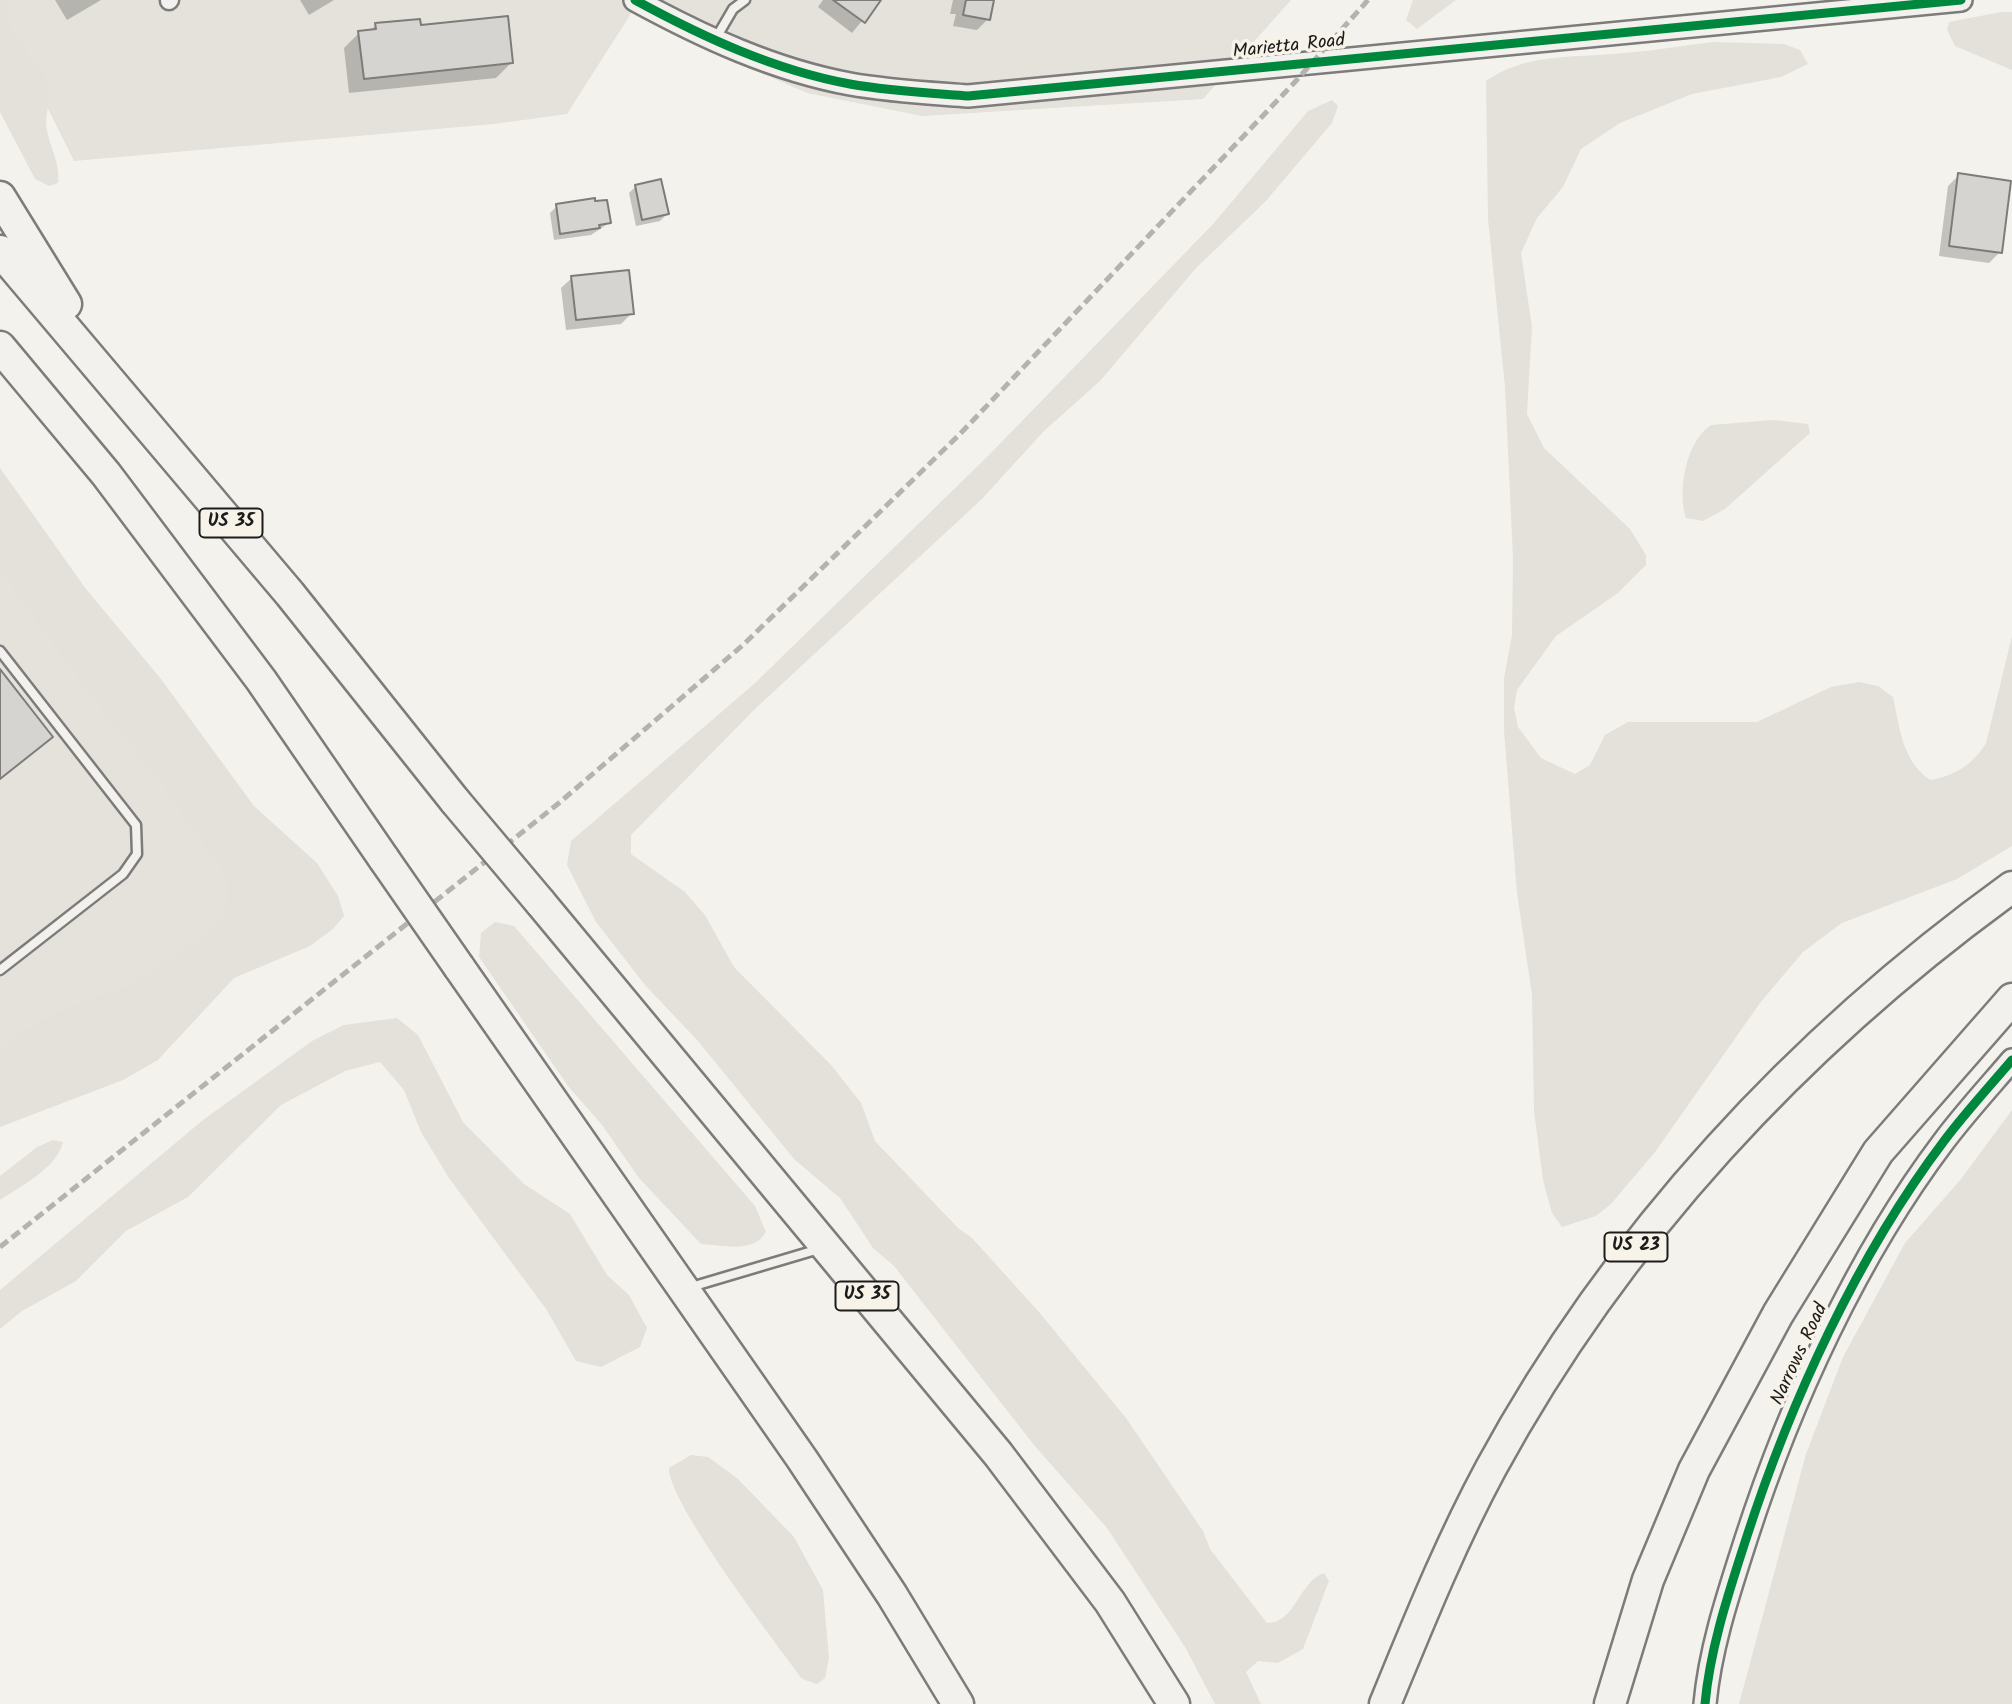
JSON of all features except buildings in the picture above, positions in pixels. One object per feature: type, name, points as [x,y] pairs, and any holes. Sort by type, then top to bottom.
[{"type":"highway","points":[[0,197],[112,379]]},
{"type":"highway","name":"US 35","points":[[0,251],[112,379],[290,594],[455,801],[826,1247],[1058,1532],[1110,1602],[1174,1704]]},
{"type":"highway","points":[[0,347],[106,474],[261,680],[684,1289],[892,1595],[958,1704]]},
{"type":"highway","name":"US 23","points":[[1385,1704],[1439,1573],[1491,1468],[1539,1385],[1594,1302],[1668,1206],[1754,1108],[1850,1015],[2012,887]]},
{"type":"highway","points":[[1610,1704],[1648,1580],[1694,1470],[1778,1314],[1878,1152],[2012,999]]},
{"type":"street","name":"Marietta Road","points":[[635,0],[715,40],[782,67],[850,83],[968,96],[1961,0]]},
{"type":"street","name":"Narrows Road","points":[[1705,1704],[1707,1678],[1734,1576],[1767,1474],[1810,1371],[1868,1257],[1943,1142],[2012,1060]]},
{"type":"lane","points":[[715,40],[733,9],[745,0]]},
{"type":"lane","points":[[0,651],[136,825],[137,854],[124,874],[0,970]]},
{"type":"lane","points":[[684,1289],[826,1247]]},
{"type":"shaded area","points":[[0,0],[1291,0],[1203,99],[922,116],[807,93],[688,41],[632,12],[567,114],[494,124],[74,161],[0,12]]},
{"type":"shaded area","points":[[0,0],[7,0],[9,25],[42,70],[49,87],[47,130],[59,176],[58,183],[49,186],[35,179],[0,112]]},
{"type":"shaded area","points":[[1413,0],[1456,0],[1417,29],[1406,20]]},
{"type":"shaded area","points":[[2012,12],[2012,70],[1955,46],[1947,30],[1949,22]]},
{"type":"shaded area","points":[[1714,42],[1784,44],[1800,50],[1808,64],[1781,77],[1692,94],[1620,123],[1581,149],[1563,187],[1537,218],[1521,253],[1532,327],[1527,414],[1544,448],[1630,529],[1646,555],[1646,565],[1618,593],[1556,636],[1517,690],[1514,708],[1518,727],[1541,758],[1575,774],[1590,765],[1605,735],[1628,722],[1757,722],[1831,687],[1859,682],[1878,686],[1893,697],[1900,732],[1908,753],[1913,763],[1930,780],[1963,768],[1976,757],[1986,743],[2012,636],[2012,846],[1957,879],[1842,923],[1803,952],[1760,1003],[1655,1152],[1611,1204],[1596,1216],[1562,1227],[1552,1213],[1543,1180],[1534,1111],[1532,995],[1517,893],[1504,731],[1504,678],[1512,635],[1513,558],[1505,387],[1488,219],[1486,81],[1516,66],[1546,59],[1637,52]]},
{"type":"shaded area","points":[[1332,100],[1338,106],[1332,123],[1265,202],[1197,267],[1100,381],[1044,431],[982,499],[757,707],[631,835],[631,854],[685,892],[705,915],[734,967],[832,1066],[861,1103],[875,1141],[958,1228],[972,1238],[1039,1312],[1126,1418],[1203,1531],[1210,1549],[1267,1623],[1285,1616],[1309,1584],[1324,1573],[1329,1581],[1303,1649],[1278,1663],[1258,1661],[1246,1672],[1261,1704],[1215,1704],[1185,1647],[1107,1528],[1034,1445],[894,1266],[873,1248],[840,1198],[794,1159],[698,1041],[645,985],[596,922],[567,865],[571,841],[754,684],[989,455],[1214,223],[1308,111]]},
{"type":"shaded area","points":[[1773,420],[1808,424],[1810,433],[1725,509],[1703,521],[1686,518],[1683,507],[1683,481],[1690,454],[1702,432],[1711,425]]},
{"type":"shaded area","points":[[0,468],[86,589],[161,679],[254,806],[317,863],[338,896],[344,916],[333,929],[310,946],[234,978],[158,1060],[123,1080],[0,1127],[0,1050],[18,1034],[65,1009],[133,984],[222,923],[229,888],[222,870],[158,778],[92,697],[0,570]]},
{"type":"shaded area","points":[[0,532],[272,896],[0,1081]]},
{"type":"shaded area","points":[[495,922],[514,926],[755,1206],[766,1232],[761,1239],[737,1247],[701,1244],[639,1178],[602,1125],[568,1086],[479,957],[481,933]]},
{"type":"shaded area","points":[[397,1018],[418,1035],[463,1122],[524,1184],[570,1214],[607,1275],[629,1295],[647,1328],[640,1347],[601,1367],[576,1361],[546,1309],[449,1178],[421,1132],[404,1090],[380,1062],[345,1071],[281,1105],[188,1197],[126,1231],[76,1281],[22,1311],[0,1329],[0,1290],[203,1120],[312,1041],[344,1025]]},
{"type":"shaded area","points":[[2012,1110],[2012,1704],[1739,1704],[1806,1454],[1843,1357],[1905,1243],[1961,1179]]},
{"type":"shaded area","points":[[53,1140],[63,1142],[54,1160],[37,1176],[0,1200],[0,1176],[37,1147]]},
{"type":"shaded area","points":[[691,1455],[708,1457],[737,1478],[794,1537],[823,1590],[829,1658],[825,1678],[817,1684],[802,1679],[725,1573],[686,1511],[673,1486],[669,1468]]},
{"type":"railway","points":[[0,1247],[559,803],[743,645],[960,434],[1294,83],[1368,0]]},
{"type":"cycle path","points":[[635,0],[740,51],[794,70],[865,86],[968,96],[1961,0]]},
{"type":"cycle path","points":[[1705,1704],[1716,1641],[1746,1539],[1783,1436],[1829,1332],[1855,1282],[1912,1186],[1952,1131],[2012,1060]]}]
